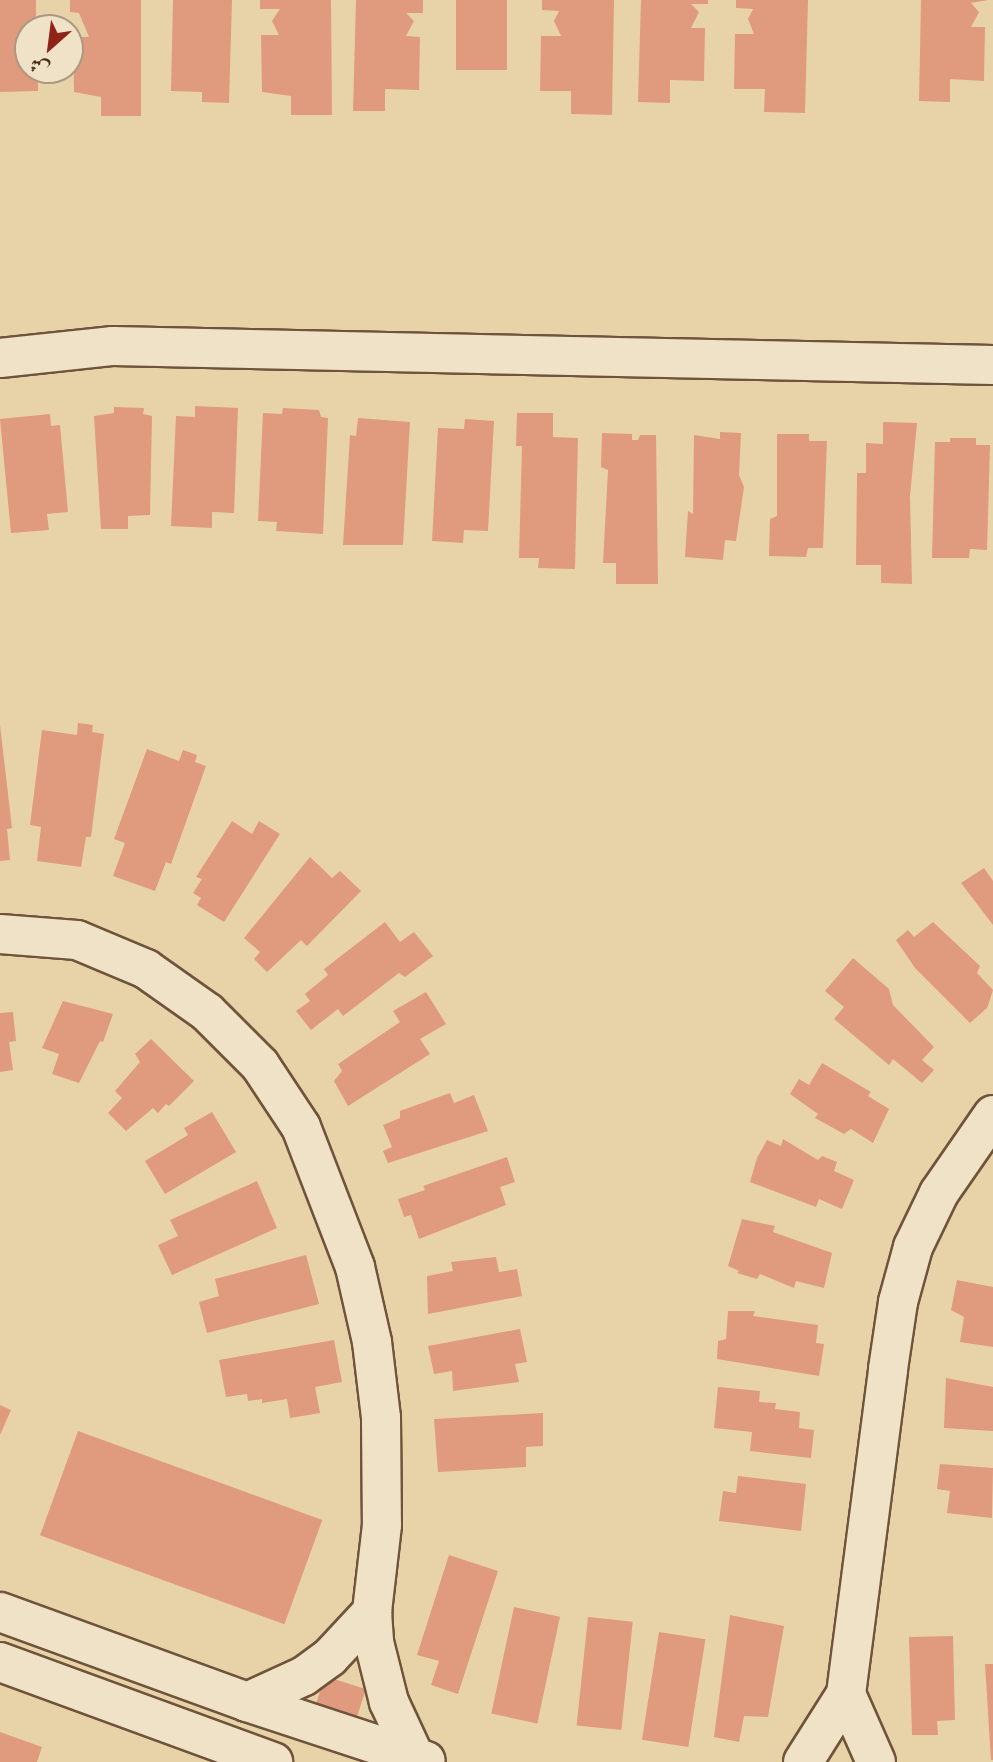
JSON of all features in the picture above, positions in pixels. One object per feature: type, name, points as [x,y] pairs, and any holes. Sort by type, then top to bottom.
[{"type":"street","points":[[0,358],[113,346],[993,365]]},
{"type":"street","points":[[0,934],[77,940],[146,969],[207,1012],[251,1056],[301,1127],[355,1267],[372,1342],[381,1418],[382,1525],[372,1612],[389,1702],[424,1760]]},
{"type":"street","points":[[803,1762],[846,1694],[898,1302],[913,1247],[939,1192],[993,1115]]},
{"type":"street","points":[[0,1612],[40,1629],[247,1702],[424,1760]]},
{"type":"street","points":[[247,1702],[304,1676],[330,1657],[372,1612]]},
{"type":"street","points":[[40,1629],[11,1666],[273,1762]]},
{"type":"street","points":[[846,1694],[876,1762]]},
{"type":"building","points":[[0,0],[36,0],[36,14],[14,14],[14,84],[38,84],[38,91],[0,92]]},
{"type":"building","points":[[70,0],[141,0],[141,116],[101,116],[101,97],[74,92],[74,84],[84,84],[84,37],[89,37],[84,25],[84,14],[70,12]]},
{"type":"building","points":[[173,0],[232,0],[229,103],[202,102],[202,92],[171,91]]},
{"type":"building","points":[[260,0],[331,0],[332,115],[291,115],[291,96],[262,92],[261,35],[279,35],[272,21],[280,9],[260,9]]},
{"type":"building","points":[[356,0],[423,0],[423,13],[406,13],[414,21],[406,36],[420,37],[419,90],[385,89],[385,111],[353,111]]},
{"type":"building","points":[[456,0],[507,0],[507,70],[456,70]]},
{"type":"building","points":[[542,0],[614,0],[612,115],[571,114],[571,91],[540,91],[541,36],[561,36],[554,21],[559,11],[542,10]]},
{"type":"building","points":[[641,0],[708,0],[708,4],[691,4],[699,12],[691,28],[705,28],[704,81],[670,80],[670,103],[638,102]]},
{"type":"building","points":[[736,0],[808,0],[805,113],[764,112],[765,89],[734,89],[735,34],[754,34],[748,19],[753,9],[736,8]]},
{"type":"building","points":[[921,0],[988,0],[971,3],[979,12],[971,27],[985,27],[984,81],[950,79],[950,102],[919,101]]},
{"type":"building","points":[[195,406],[238,408],[234,513],[212,512],[212,528],[171,526],[176,416],[195,417]]},
{"type":"building","points":[[114,407],[144,408],[143,414],[152,416],[150,515],[128,516],[128,529],[101,529],[94,416],[114,413]]},
{"type":"building","points":[[283,408],[319,410],[321,417],[328,418],[323,534],[276,531],[277,522],[258,521],[263,413],[282,414]]},
{"type":"building","points":[[517,413],[553,413],[553,437],[578,438],[575,569],[538,568],[539,558],[519,558],[522,446],[516,446]]},
{"type":"building","points":[[50,414],[51,426],[60,425],[68,512],[47,514],[49,530],[11,533],[0,419]]},
{"type":"building","points":[[358,418],[410,422],[403,545],[343,545],[350,435],[356,436]]},
{"type":"building","points":[[465,419],[494,421],[488,531],[464,530],[463,543],[432,541],[438,428],[464,429]]},
{"type":"building","points":[[883,422],[917,423],[910,496],[912,584],[881,583],[881,565],[856,565],[857,473],[866,473],[866,443],[883,444]]},
{"type":"building","points":[[720,432],[741,433],[739,475],[744,487],[736,541],[725,540],[723,560],[685,557],[688,511],[693,514],[694,435],[720,439]]},
{"type":"building","points":[[602,433],[632,434],[632,440],[638,440],[640,435],[656,435],[658,584],[616,584],[616,563],[603,563],[608,470],[601,467]]},
{"type":"building","points":[[777,434],[809,434],[809,441],[827,441],[823,548],[808,548],[806,557],[769,556],[770,519],[777,516]]},
{"type":"building","points":[[950,438],[976,438],[976,445],[990,445],[987,550],[970,549],[969,558],[932,558],[935,442],[950,442]]},
{"type":"building","points":[[78,723],[93,725],[92,732],[104,734],[91,837],[86,837],[81,867],[37,861],[41,827],[30,825],[42,730],[77,735]]},
{"type":"building","points":[[0,725],[12,828],[7,829],[10,860],[0,861]]},
{"type":"building","points":[[147,749],[179,761],[183,750],[197,755],[195,762],[206,766],[171,864],[166,862],[155,891],[113,876],[125,843],[114,839]]},
{"type":"building","points":[[232,821],[252,834],[259,821],[280,834],[224,922],[197,905],[201,898],[193,893],[202,879],[196,877]]},
{"type":"building","points":[[310,857],[332,878],[340,871],[361,891],[307,946],[301,940],[267,972],[254,959],[260,952],[244,938]]},
{"type":"building","points":[[984,868],[993,881],[993,925],[961,883]]},
{"type":"building","points":[[385,922],[400,942],[414,932],[433,956],[405,977],[399,973],[343,1016],[338,1009],[311,1030],[296,1011],[310,1001],[305,994],[328,975],[324,969]]},
{"type":"building","points":[[933,922],[980,966],[977,973],[993,990],[987,1008],[970,1023],[915,968],[896,940],[908,930],[914,937]]},
{"type":"building","points":[[853,958],[889,989],[893,1005],[934,1047],[922,1060],[934,1070],[922,1083],[893,1059],[889,1065],[834,1019],[844,1007],[825,991]]},
{"type":"building","points":[[426,992],[446,1024],[420,1039],[430,1054],[348,1106],[334,1081],[342,1071],[338,1064],[400,1022],[393,1011]]},
{"type":"building","points":[[63,1001],[113,1014],[103,1042],[100,1041],[79,1083],[52,1074],[59,1054],[42,1048]]},
{"type":"building","points":[[13,1012],[16,1041],[9,1042],[13,1070],[0,1072],[0,1013]]},
{"type":"building","points":[[151,1039],[194,1081],[169,1106],[166,1104],[158,1113],[153,1108],[126,1131],[108,1113],[122,1098],[115,1091],[140,1062],[135,1054]]},
{"type":"building","points":[[822,1063],[871,1092],[868,1096],[889,1109],[873,1143],[851,1129],[844,1134],[815,1118],[818,1114],[790,1094],[799,1079],[809,1085]]},
{"type":"building","points":[[450,1093],[454,1103],[474,1095],[488,1131],[388,1163],[383,1151],[392,1147],[383,1125],[400,1118],[400,1111]]},
{"type":"building","points":[[212,1112],[236,1152],[165,1194],[145,1161],[188,1135],[184,1128]]},
{"type":"building","points":[[783,1139],[818,1160],[822,1156],[837,1162],[834,1171],[854,1180],[842,1209],[819,1199],[816,1207],[750,1182],[757,1158],[767,1140],[781,1146]]},
{"type":"building","points":[[507,1157],[515,1182],[500,1187],[506,1205],[419,1239],[411,1215],[404,1217],[398,1199],[425,1190],[423,1186]]},
{"type":"building","points":[[257,1181],[277,1228],[172,1275],[158,1245],[178,1236],[170,1220]]},
{"type":"building","points":[[742,1219],[775,1226],[773,1232],[832,1253],[824,1288],[796,1281],[794,1288],[760,1274],[757,1279],[737,1273],[739,1271],[728,1266]]},
{"type":"building","points":[[306,1255],[319,1304],[207,1333],[199,1302],[219,1296],[215,1279]]},
{"type":"building","points":[[496,1257],[499,1272],[517,1269],[522,1296],[428,1314],[427,1276],[453,1271],[451,1262]]},
{"type":"building","points":[[957,1280],[993,1287],[993,1347],[960,1342],[964,1317],[951,1310]]},
{"type":"building","points":[[728,1311],[755,1311],[753,1316],[818,1325],[816,1343],[824,1344],[819,1376],[717,1359],[718,1341],[726,1339]]},
{"type":"building","points":[[520,1329],[527,1362],[515,1364],[519,1382],[453,1391],[452,1371],[434,1374],[428,1346]]},
{"type":"building","points":[[334,1340],[342,1382],[315,1387],[320,1413],[290,1418],[287,1399],[262,1403],[262,1399],[248,1401],[247,1394],[226,1397],[219,1360]]},
{"type":"building","points":[[946,1378],[993,1387],[993,1431],[944,1428]]},
{"type":"building","points":[[718,1387],[760,1391],[759,1402],[776,1403],[775,1409],[800,1412],[799,1428],[814,1430],[811,1458],[750,1451],[752,1432],[714,1428]]},
{"type":"building","points":[[0,1405],[11,1410],[0,1435]]},
{"type":"building","points":[[543,1413],[543,1446],[526,1447],[526,1467],[438,1472],[434,1419]]},
{"type":"building","points":[[78,1431],[322,1520],[284,1624],[40,1535]]},
{"type":"building","points":[[940,1464],[993,1468],[992,1518],[947,1513],[950,1491],[937,1489]]},
{"type":"building","points":[[738,1476],[806,1484],[801,1531],[719,1521],[723,1491],[736,1493]]},
{"type":"building","points":[[449,1555],[498,1571],[458,1694],[431,1685],[439,1661],[417,1655]]},
{"type":"building","points":[[514,1607],[560,1617],[537,1723],[491,1714]]},
{"type":"building","points":[[730,1615],[784,1626],[768,1717],[744,1716],[739,1742],[714,1737]]},
{"type":"building","points":[[588,1617],[633,1622],[621,1730],[577,1725]]},
{"type":"building","points":[[659,1632],[705,1639],[688,1747],[642,1740]]},
{"type":"building","points":[[953,1636],[955,1720],[937,1721],[938,1735],[912,1735],[909,1637]]},
{"type":"building","points":[[985,1664],[993,1664],[993,1760],[991,1760]]},
{"type":"building","points":[[325,1676],[366,1689],[357,1716],[316,1703]]},
{"type":"building","points":[[0,1732],[42,1747],[37,1762],[0,1762]]}]
